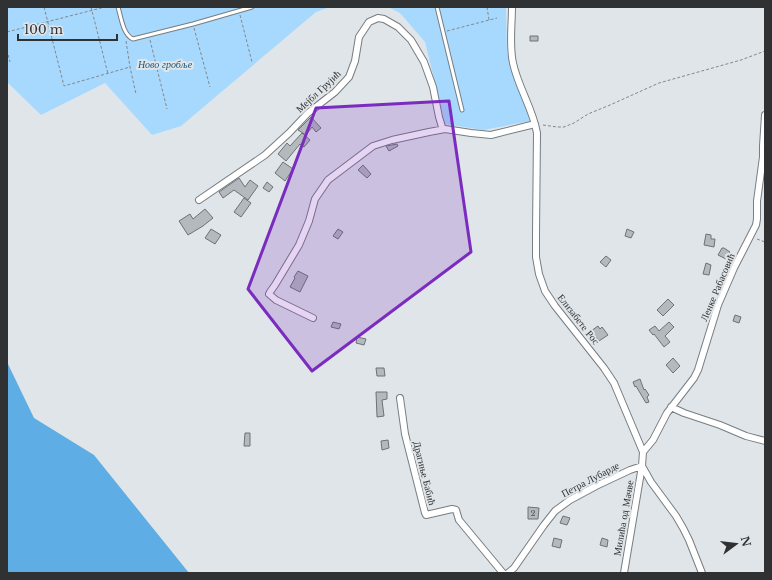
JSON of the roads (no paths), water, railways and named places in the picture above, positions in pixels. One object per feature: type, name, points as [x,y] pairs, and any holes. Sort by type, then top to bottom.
[{"type":"street","name":"Елизабете Рос","points":[[512,7],[511,36],[513,64],[537,133],[536,257],[539,274],[545,291],[555,306],[614,383],[643,452],[642,466]]},
{"type":"street","name":"Мејбл Грујић","points":[[200,200],[265,155],[289,134],[308,113],[335,92],[349,77],[355,61],[359,37],[369,22],[378,18],[384,19],[398,27],[411,40],[424,62],[433,87],[439,117],[444,129]]},
{"type":"street","name":"Ленке Рабасовић","points":[[643,452],[653,440],[666,413],[694,378],[698,370],[718,305],[734,268],[756,225],[757,201],[763,157],[765,115]]},
{"type":"street","points":[[313,318],[276,300],[269,294],[299,245],[309,221],[315,199],[328,180],[373,146],[392,140],[444,129],[492,135],[535,124]]},
{"type":"street","name":"Драгиње Бабић","points":[[400,398],[405,434],[426,515],[452,509],[456,510],[459,520],[503,573]]},
{"type":"street","points":[[671,407],[746,436],[765,441]]},
{"type":"street","points":[[642,466],[651,482],[683,528],[702,573]]},
{"type":"street","name":"Петра Лубарде","points":[[508,573],[514,568],[555,510],[596,486],[642,466]]},
{"type":"street","name":"Милића од Мачве","points":[[624,573],[642,466]]},
{"type":"lane","points":[[118,7],[125,32],[128,38],[133,39],[252,7]]},
{"type":"lane","points":[[437,7],[462,110]]},
{"type":"park label","name":"Ново гробље","points":[[165,64]]}]
